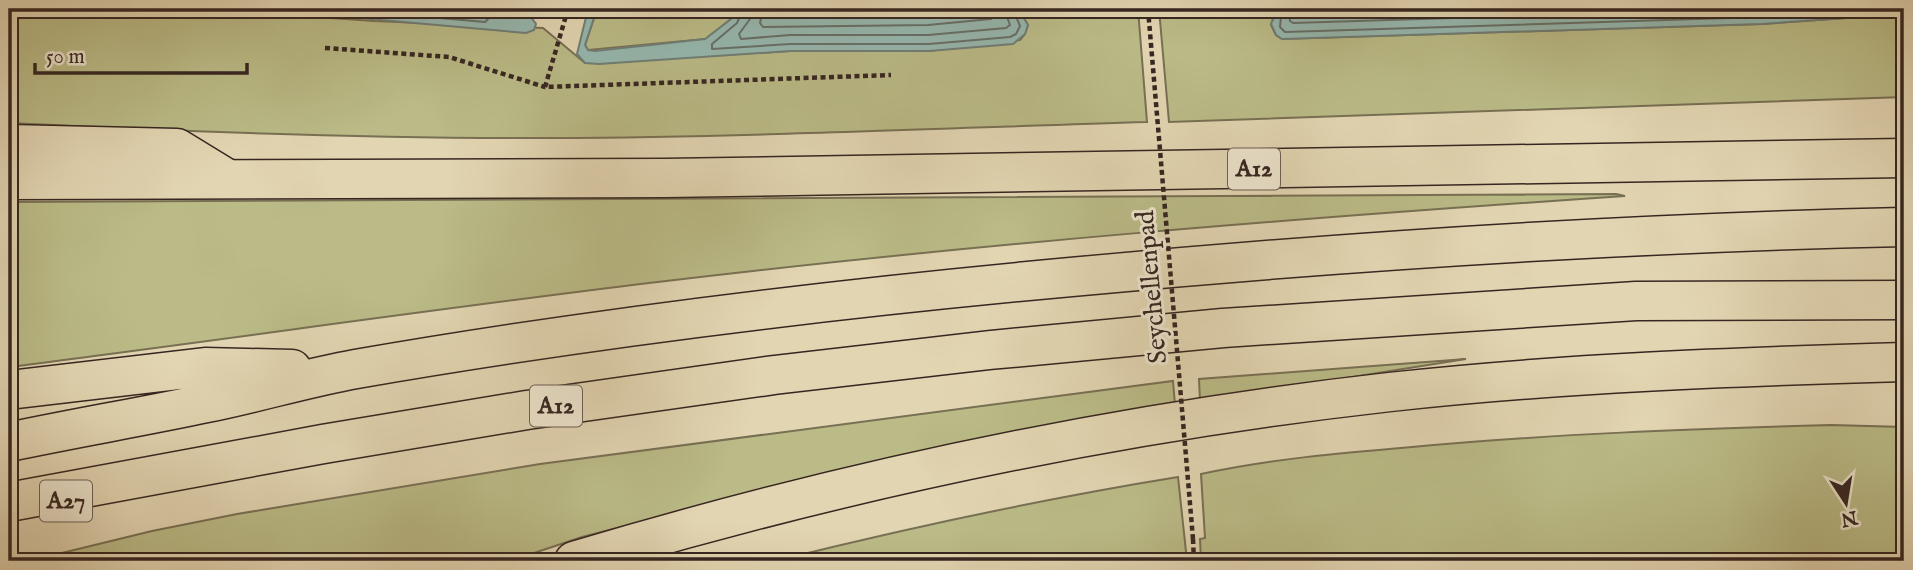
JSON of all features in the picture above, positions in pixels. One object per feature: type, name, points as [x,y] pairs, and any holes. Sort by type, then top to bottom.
[{"type":"highway","points":[[9,144],[177,148],[226,178]]},
{"type":"highway","name":"A12","points":[[1843,159],[1904,148]]},
{"type":"highway","name":"A12","points":[[9,180],[665,178],[1904,158]]},
{"type":"highway","points":[[9,442],[210,402],[350,370],[709,316],[971,286],[1244,260],[1465,244],[1904,227]]},
{"type":"highway","name":"A12","points":[[9,502],[323,444],[626,395],[990,350],[1237,327],[1636,301],[1904,300]]},
{"type":"highway","points":[[574,561],[670,532],[963,460],[1262,408],[1392,392],[1542,379],[1712,367],[1904,362]]},
{"type":"highway","points":[[9,390],[205,368],[350,370]]},
{"type":"highway","name":"A27","points":[[9,522],[124,481]]},
{"type":"path","points":[[545,88],[568,9]]},
{"type":"path","name":"Seychellenpad","points":[[1148,9],[1194,561]]},
{"type":"path","points":[[325,48],[449,57],[545,88],[891,75]]},
{"type":"green space","points":[[9,9],[201,9],[374,21],[543,28],[585,63],[790,51],[929,51],[1020,40],[1028,25],[1020,12],[1013,9],[1138,9],[1147,122],[552,138],[280,134],[9,123]]},
{"type":"green space","points":[[597,9],[738,9],[731,19],[706,39],[588,50],[585,45]]},
{"type":"green space","points":[[1159,9],[1271,9],[1270,13],[1274,16],[1271,25],[1276,35],[1282,39],[1761,24],[1904,14],[1904,97],[1169,122]]},
{"type":"green space","points":[[1625,196],[1136,233],[771,269],[9,367],[9,202]]},
{"type":"green space","points":[[1466,359],[1200,401],[1199,379]]},
{"type":"green space","points":[[1173,381],[1175,405],[734,498],[582,537],[510,561],[29,561],[152,531],[237,514],[540,464]]},
{"type":"green space","points":[[1831,425],[1904,427],[1904,561],[1201,561],[1200,539],[1205,538],[1201,474],[1306,457],[1464,442]]},
{"type":"green space","points":[[1178,477],[1187,561],[775,561],[975,515]]},
{"type":"water","points":[[175,9],[453,9],[530,16],[536,24],[534,30],[526,33],[358,18]]},
{"type":"water","points":[[588,9],[597,9],[585,45],[588,50],[595,51],[705,39],[731,19],[738,9],[834,9],[843,12],[1013,9],[1020,12],[1028,25],[1025,34],[1013,44],[929,51],[790,51],[599,64],[585,63],[577,54]]},
{"type":"water","points":[[1271,9],[1904,9],[1904,14],[1761,24],[1282,39],[1276,35],[1271,24],[1274,17],[1270,13]]}]
